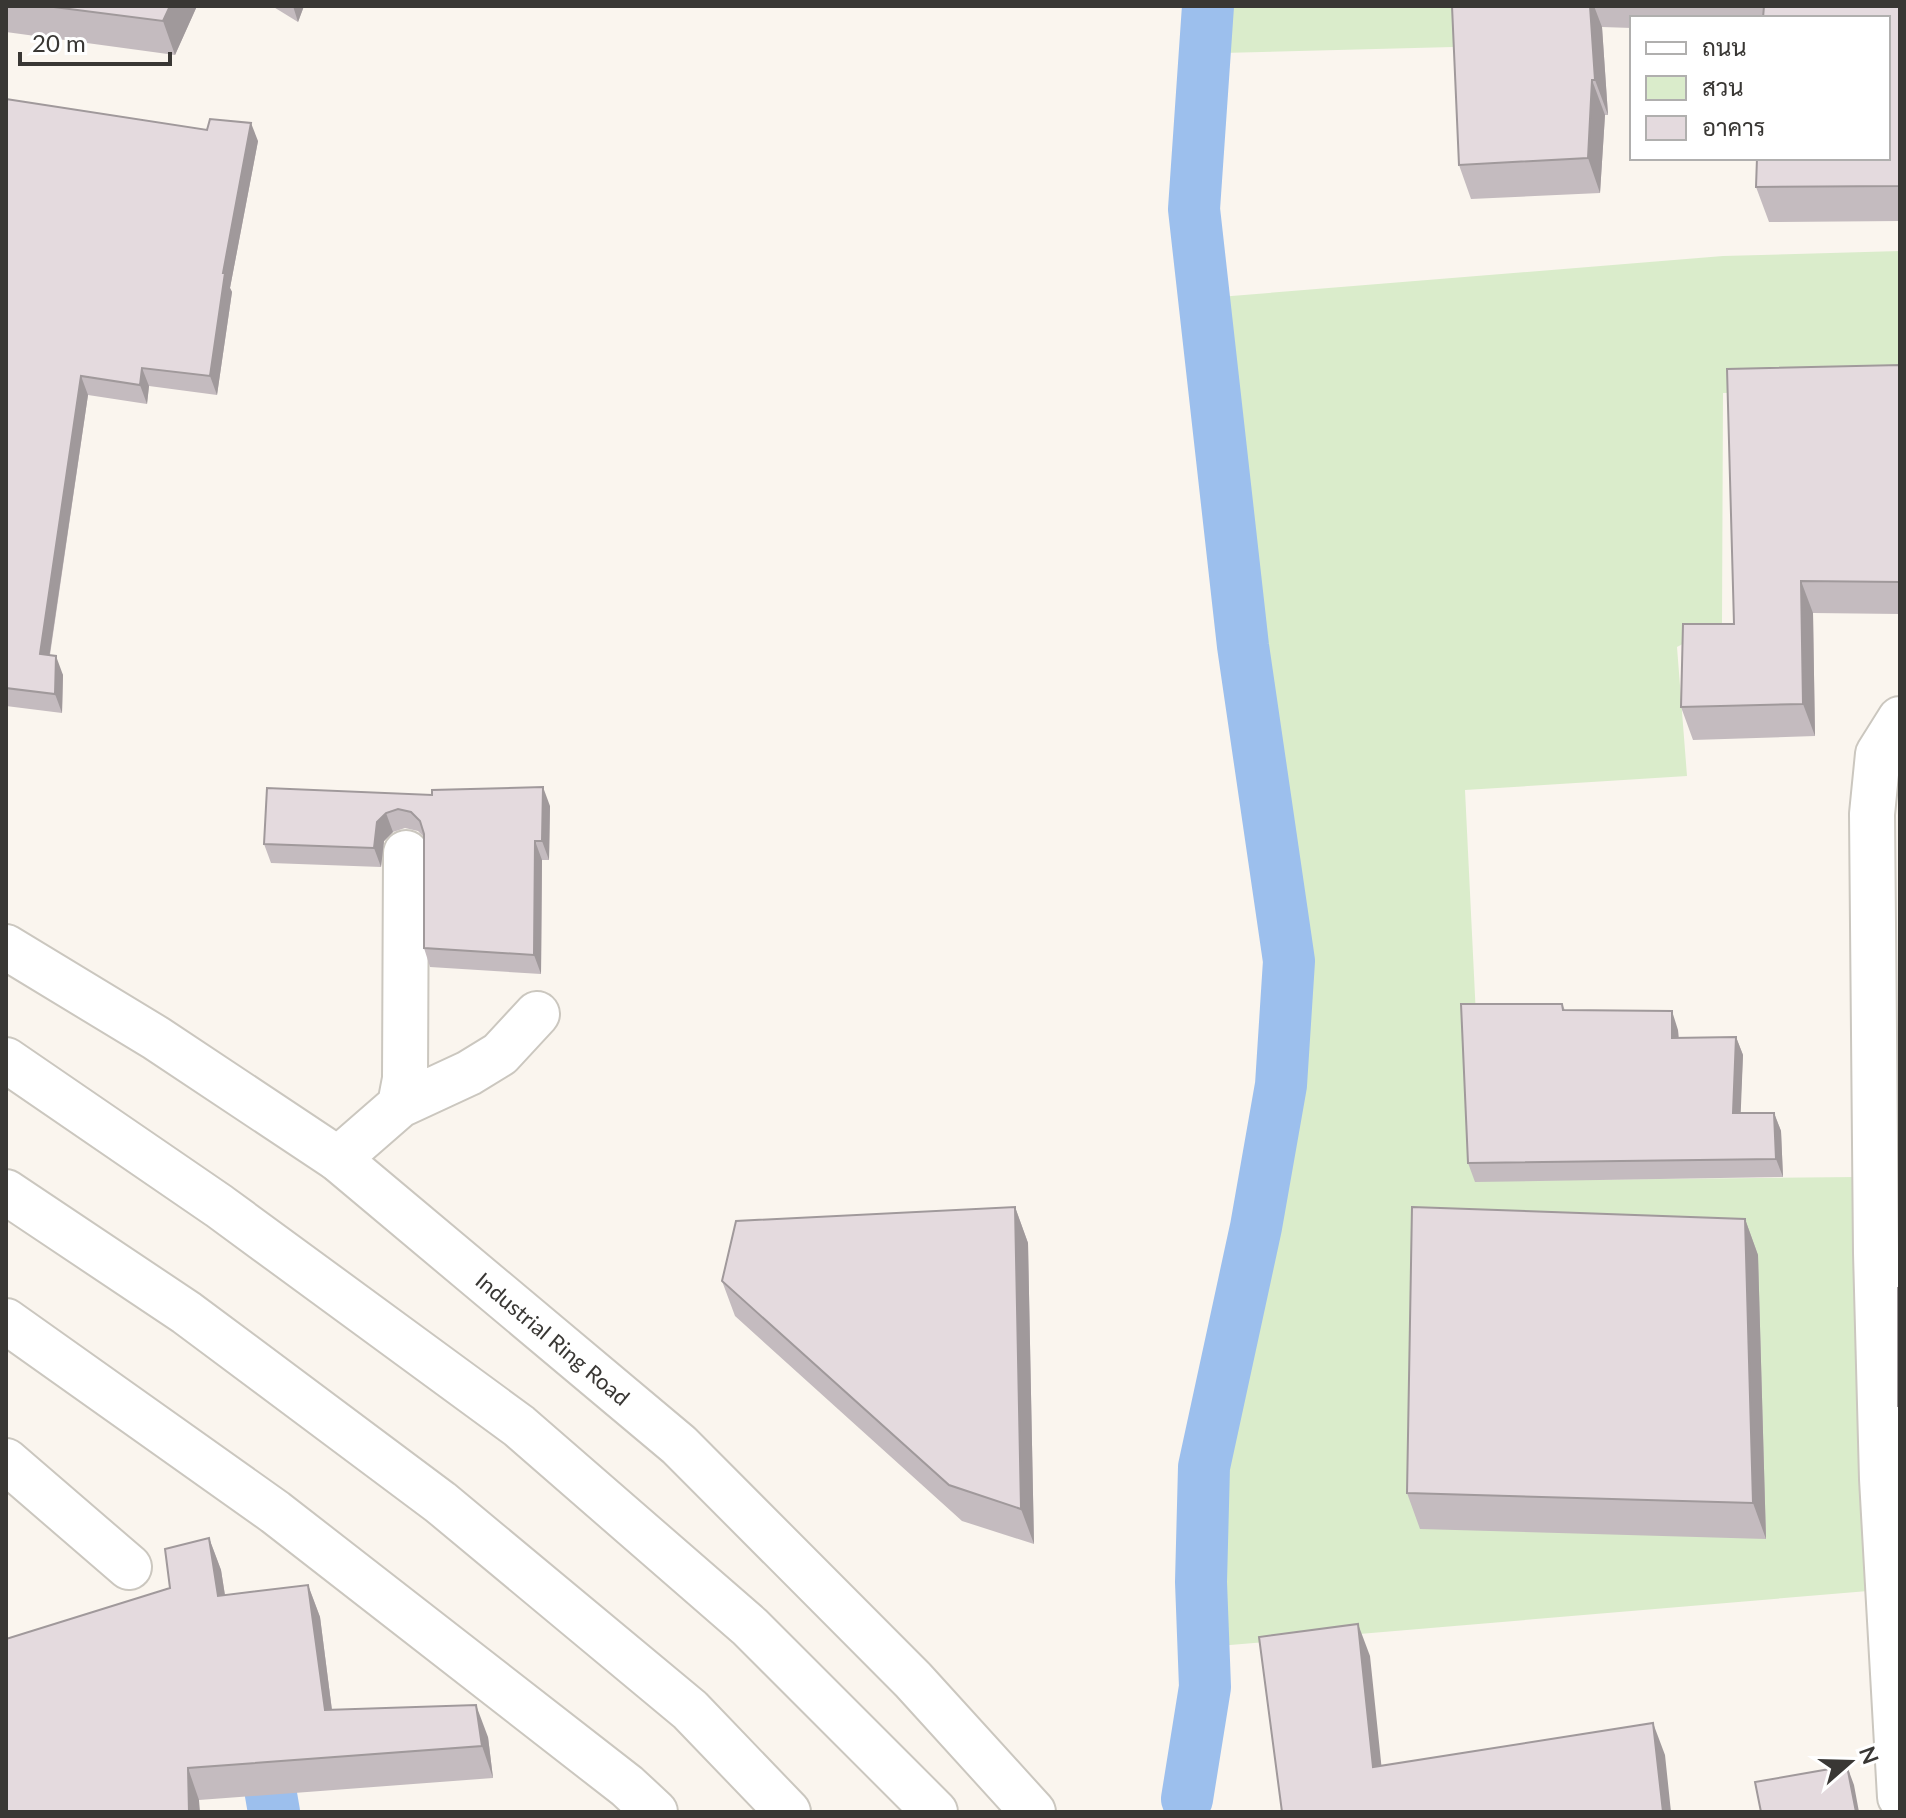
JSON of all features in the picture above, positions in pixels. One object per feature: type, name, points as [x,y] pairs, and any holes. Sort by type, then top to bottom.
[{"type":"main road","points":[[1900,719],[1878,754],[1872,814],[1887,959],[1876,1253],[1882,1479],[1900,1797]]},
{"type":"main road","points":[[400,1105],[405,1079],[406,853]]},
{"type":"main road","name":"Industrial Ring Road","points":[[6,947],[156,1038],[338,1159],[679,1445],[913,1680],[1033,1812]]},
{"type":"main road","points":[[338,1159],[400,1105],[457,1080],[500,1054],[537,1014]]},
{"type":"main road","points":[[6,1060],[219,1206],[519,1426],[750,1627],[935,1812]]},
{"type":"main road","points":[[6,1192],[187,1313],[440,1502],[690,1710],[788,1812]]},
{"type":"main road","points":[[6,1321],[275,1512],[615,1777],[655,1812]]},
{"type":"main road","points":[[6,1461],[129,1567]]},
{"type":"green space","points":[[1225,6],[1454,6],[1453,47],[1222,53]]},
{"type":"green space","points":[[1900,251],[1900,389],[1723,393],[1722,623],[1677,647],[1687,776],[1465,790],[1484,1181],[1856,1177],[1868,1591],[1218,1646],[1214,1492],[1281,1161],[1301,988],[1286,774],[1219,297],[1723,256]]},
{"type":"building","points":[[46,6],[170,6],[163,21]]},
{"type":"building","points":[[1452,6],[1590,6],[1595,80],[1592,80],[1588,158],[1459,165]]},
{"type":"building","points":[[1764,6],[1900,6],[1900,186],[1756,187],[1757,160],[1890,160],[1890,16],[1763,16]]},
{"type":"building","points":[[6,99],[207,130],[210,119],[251,123],[223,273],[210,376],[142,368],[140,385],[81,376],[40,654],[56,656],[55,694],[6,688]]},
{"type":"building","points":[[1900,365],[1900,582],[1801,581],[1803,704],[1681,707],[1683,624],[1734,624],[1727,369]]},
{"type":"building","points":[[543,787],[542,841],[535,841],[534,955],[424,948],[424,834],[420,821],[411,812],[398,809],[386,813],[377,822],[374,848],[264,844],[267,788],[432,795],[432,790]]},
{"type":"building","points":[[1461,1004],[1562,1004],[1563,1010],[1672,1011],[1672,1038],[1736,1037],[1733,1113],[1774,1113],[1776,1159],[1468,1163]]},
{"type":"building","points":[[1015,1207],[1021,1509],[949,1485],[722,1281],[736,1221]]},
{"type":"building","points":[[1412,1207],[1745,1219],[1753,1503],[1407,1493]]},
{"type":"building","points":[[1900,1288],[1900,1406],[1898,1406]]},
{"type":"building","points":[[209,1538],[218,1596],[308,1585],[325,1710],[476,1705],[482,1746],[188,1768],[189,1812],[7,1812],[6,1639],[170,1588],[165,1549]]},
{"type":"building","points":[[1358,1624],[1373,1767],[1653,1723],[1663,1812],[1282,1812],[1259,1637]]},
{"type":"building","points":[[1847,1766],[1856,1812],[1761,1812],[1755,1782]]},
{"type":"waterway","points":[[1187,1799],[1205,1687],[1201,1582],[1204,1467],[1256,1227],[1281,1085],[1289,961],[1243,646],[1194,209],[1208,6]]},
{"type":"waterway","points":[[259,1725],[274,1812]]}]
